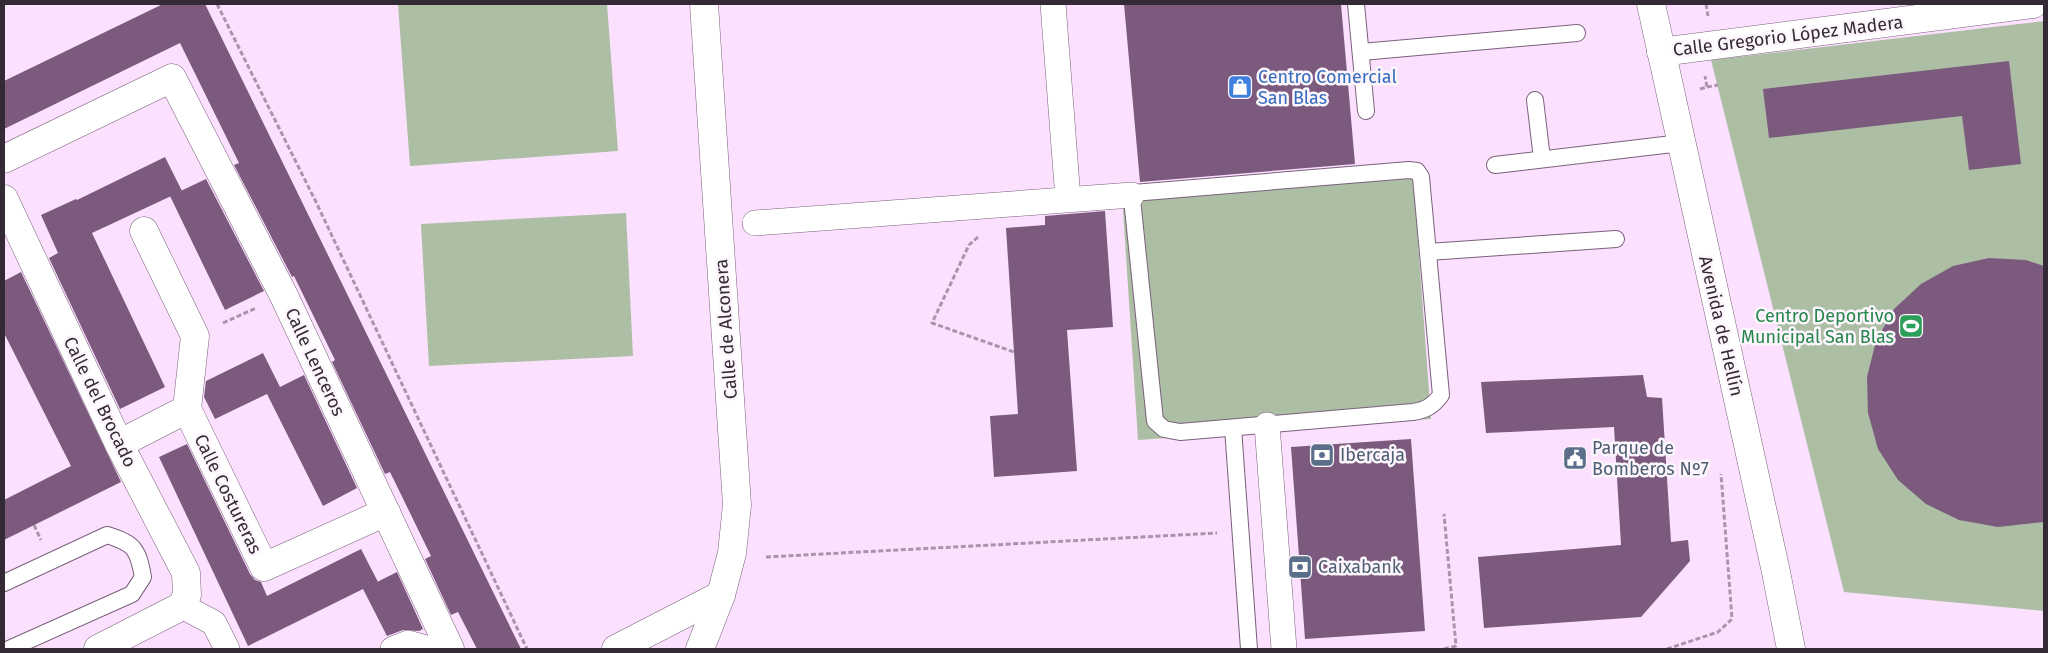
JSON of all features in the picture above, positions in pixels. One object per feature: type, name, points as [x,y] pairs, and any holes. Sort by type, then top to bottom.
[{"type":"street","name":"Calle de Alconera","points":[[700,649],[721,595],[732,553],[737,505],[704,4]]},
{"type":"street","points":[[1053,4],[1068,199]]},
{"type":"street","name":"Avenida de Hellín","points":[[1651,4],[1776,572],[1791,649]]},
{"type":"street","name":"Calle Gregorio López Madera","points":[[1661,52],[2034,4]]},
{"type":"street","name":"Calle Lenceros","points":[[4,159],[172,78],[284,296],[450,649]]},
{"type":"street","points":[[755,223],[1132,195]]},
{"type":"street","name":"Calle del Brocado","points":[[4,199],[118,444],[186,573],[187,595],[182,606]]},
{"type":"street","points":[[118,444],[187,409],[195,336],[144,231]]},
{"type":"street","name":"Calle Costureras","points":[[187,409],[264,567],[386,512]]},
{"type":"street","points":[[1267,425],[1284,649]]},
{"type":"street","points":[[616,649],[721,595]]},
{"type":"street","points":[[99,649],[182,606],[214,623],[227,649]]},
{"type":"street","points":[[393,649],[408,643],[430,649]]},
{"type":"lane","points":[[1356,4],[1366,111]]},
{"type":"lane","points":[[1361,52],[1577,33]]},
{"type":"lane","points":[[1535,100],[1542,160]]},
{"type":"lane","points":[[1495,164],[1681,143]]},
{"type":"lane","points":[[1409,170],[1417,171],[1421,177],[1428,252],[1441,395],[1434,404],[1425,410],[1180,432],[1164,429],[1155,421],[1132,195],[1136,191],[1409,170]]},
{"type":"lane","points":[[1428,252],[1616,239]]},
{"type":"lane","points":[[1233,428],[1249,649]]},
{"type":"lane","points":[[4,583],[107,535],[124,541],[139,556],[143,577],[132,594],[6,649]]},
{"type":"path","points":[[217,4],[316,204],[527,649]]},
{"type":"path","points":[[1707,87],[1718,85]]},
{"type":"path","points":[[1014,352],[932,323],[969,245],[1016,203]]},
{"type":"path","points":[[195,336],[284,296]]},
{"type":"path","points":[[1667,649],[1718,632],[1732,619],[1721,474]]},
{"type":"path","points":[[1444,514],[1456,646],[1444,649]]},
{"type":"path","points":[[766,557],[1241,532]]},
{"type":"green space","points":[[398,4],[607,4],[618,151],[410,166]]},
{"type":"green space","name":"Centro Deportivo Municipal San Blas","points":[[2044,21],[2044,611],[1844,592],[1711,60]]},
{"type":"green space","points":[[1413,173],[1431,419],[1138,440],[1122,194]]},
{"type":"green space","points":[[626,213],[633,356],[429,366],[421,224]]},
{"type":"building","points":[[163,4],[205,4],[521,649],[477,649],[458,612],[451,615],[425,559],[431,556],[390,472],[385,474],[332,362],[335,360],[294,276],[292,277],[234,165],[239,163],[180,43],[4,129],[4,81]]},
{"type":"building","name":"Centro Comercial San Blas","points":[[1124,4],[1341,4],[1355,164],[1140,182]]},
{"type":"building","points":[[2009,61],[2021,164],[1969,170],[1962,116],[1769,138],[1763,89]]},
{"type":"building","points":[[165,157],[182,191],[92,233],[165,387],[120,409],[49,258],[58,253],[41,215],[77,200]]},
{"type":"building","points":[[206,179],[264,291],[225,310],[170,196]]},
{"type":"building","points":[[1105,211],[1113,327],[1067,330],[1077,471],[994,477],[990,416],[1018,414],[1006,228],[1045,225],[1045,216]]},
{"type":"building","points":[[1989,258],[2026,260],[2044,266],[2044,522],[1998,527],[1959,520],[1926,504],[1898,480],[1878,449],[1868,413],[1867,377],[1876,341],[1894,309],[1921,284],[1953,266]]},
{"type":"building","points":[[21,272],[121,482],[4,540],[4,500],[71,466],[4,333],[4,281]]},
{"type":"building","points":[[263,353],[280,387],[304,375],[357,488],[323,506],[267,394],[215,419],[204,397],[206,381]]},
{"type":"building","points":[[1643,375],[1647,397],[1662,398],[1671,542],[1688,540],[1690,561],[1641,617],[1484,628],[1478,557],[1621,545],[1614,427],[1486,433],[1481,382]]},
{"type":"building","points":[[1411,439],[1425,631],[1305,639],[1291,447]]},
{"type":"building","points":[[187,444],[250,574],[255,580],[261,582],[267,596],[361,549],[378,582],[397,572],[423,629],[419,631],[403,630],[387,636],[363,589],[248,646],[159,457]]},
{"type":"place","name":"Centro Comercial San Blas","points":[[1240,87]]},
{"type":"place","name":"Centro Deportivo Municipal San Blas","points":[[1911,326]]},
{"type":"place","name":"Ibercaja","points":[[1322,455]]},
{"type":"place","name":"Parque de Bomberos Nº7","points":[[1575,458]]},
{"type":"place","name":"Caixabank","points":[[1300,567]]}]
